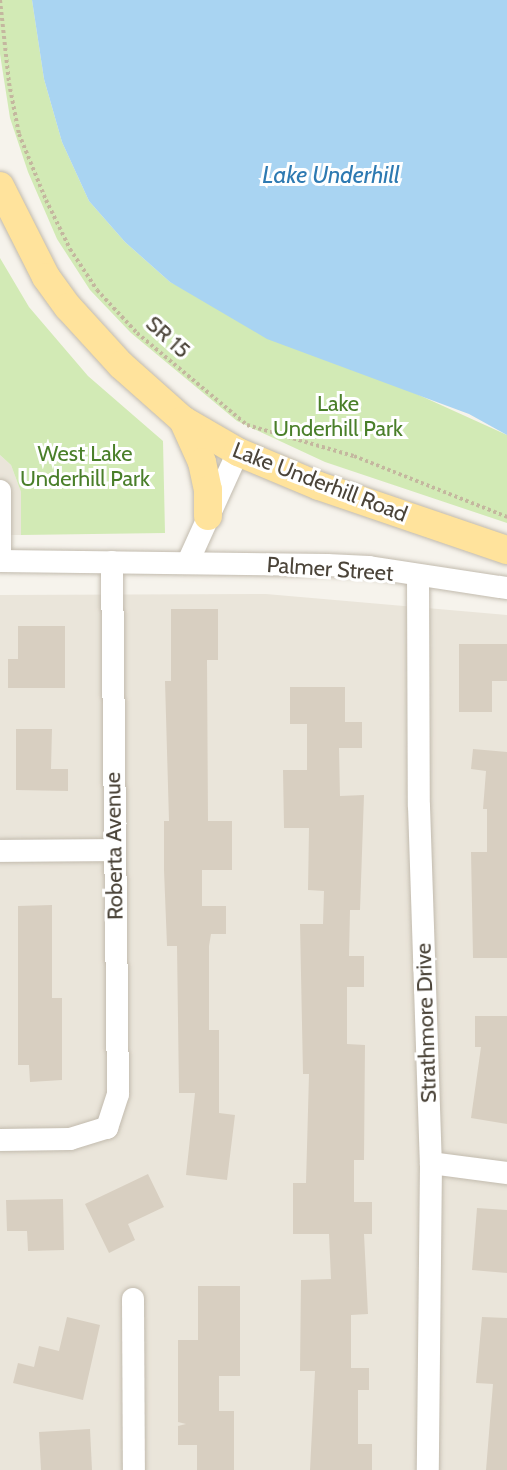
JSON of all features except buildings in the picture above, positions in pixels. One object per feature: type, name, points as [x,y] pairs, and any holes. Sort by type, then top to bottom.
[{"type":"main road","name":"Lake Underhill Road","points":[[0,186],[46,277],[68,307],[121,365],[183,420],[238,452],[319,486],[507,550]]},
{"type":"main road","points":[[183,420],[202,462],[208,490],[208,516]]},
{"type":"street","points":[[188,562],[238,452]]},
{"type":"street","points":[[0,491],[0,554]]},
{"type":"street","name":"Palmer Street","points":[[0,561],[188,562],[369,567],[507,588]]},
{"type":"street","name":"Roberta Avenue","points":[[0,1140],[70,1140],[107,1128],[118,1094],[111,562]]},
{"type":"street","name":"Strathmore Drive","points":[[418,576],[419,806],[431,1163],[428,1470]]},
{"type":"street","points":[[0,851],[114,850]]},
{"type":"street","points":[[431,1163],[507,1173]]},
{"type":"street","points":[[133,1299],[135,1470]]},
{"type":"path","name":"SR 15","points":[[0,0],[9,83],[19,134],[46,200],[70,249],[98,290],[137,333],[247,425],[354,456],[507,518]]},
{"type":"shaded area","points":[[0,455],[11,465],[21,492],[21,535],[0,535]]},
{"type":"shaded area","points":[[266,594],[507,615],[507,1470],[0,1470],[0,595]]},
{"type":"green space","name":"Lake Underhill Park","points":[[0,0],[32,0],[44,79],[62,142],[89,201],[125,242],[170,282],[507,435],[507,523],[325,462],[237,421],[131,333],[90,290],[57,239],[28,172],[10,118],[0,54]]},
{"type":"green space","name":"West Lake Underhill Park","points":[[0,258],[29,307],[88,376],[163,441],[165,533],[21,535],[21,492],[11,465],[0,455]]},
{"type":"water","name":"Lake Underhill","points":[[32,0],[507,0],[507,435],[469,414],[267,339],[170,282],[125,242],[89,201],[62,142],[44,79]]}]
